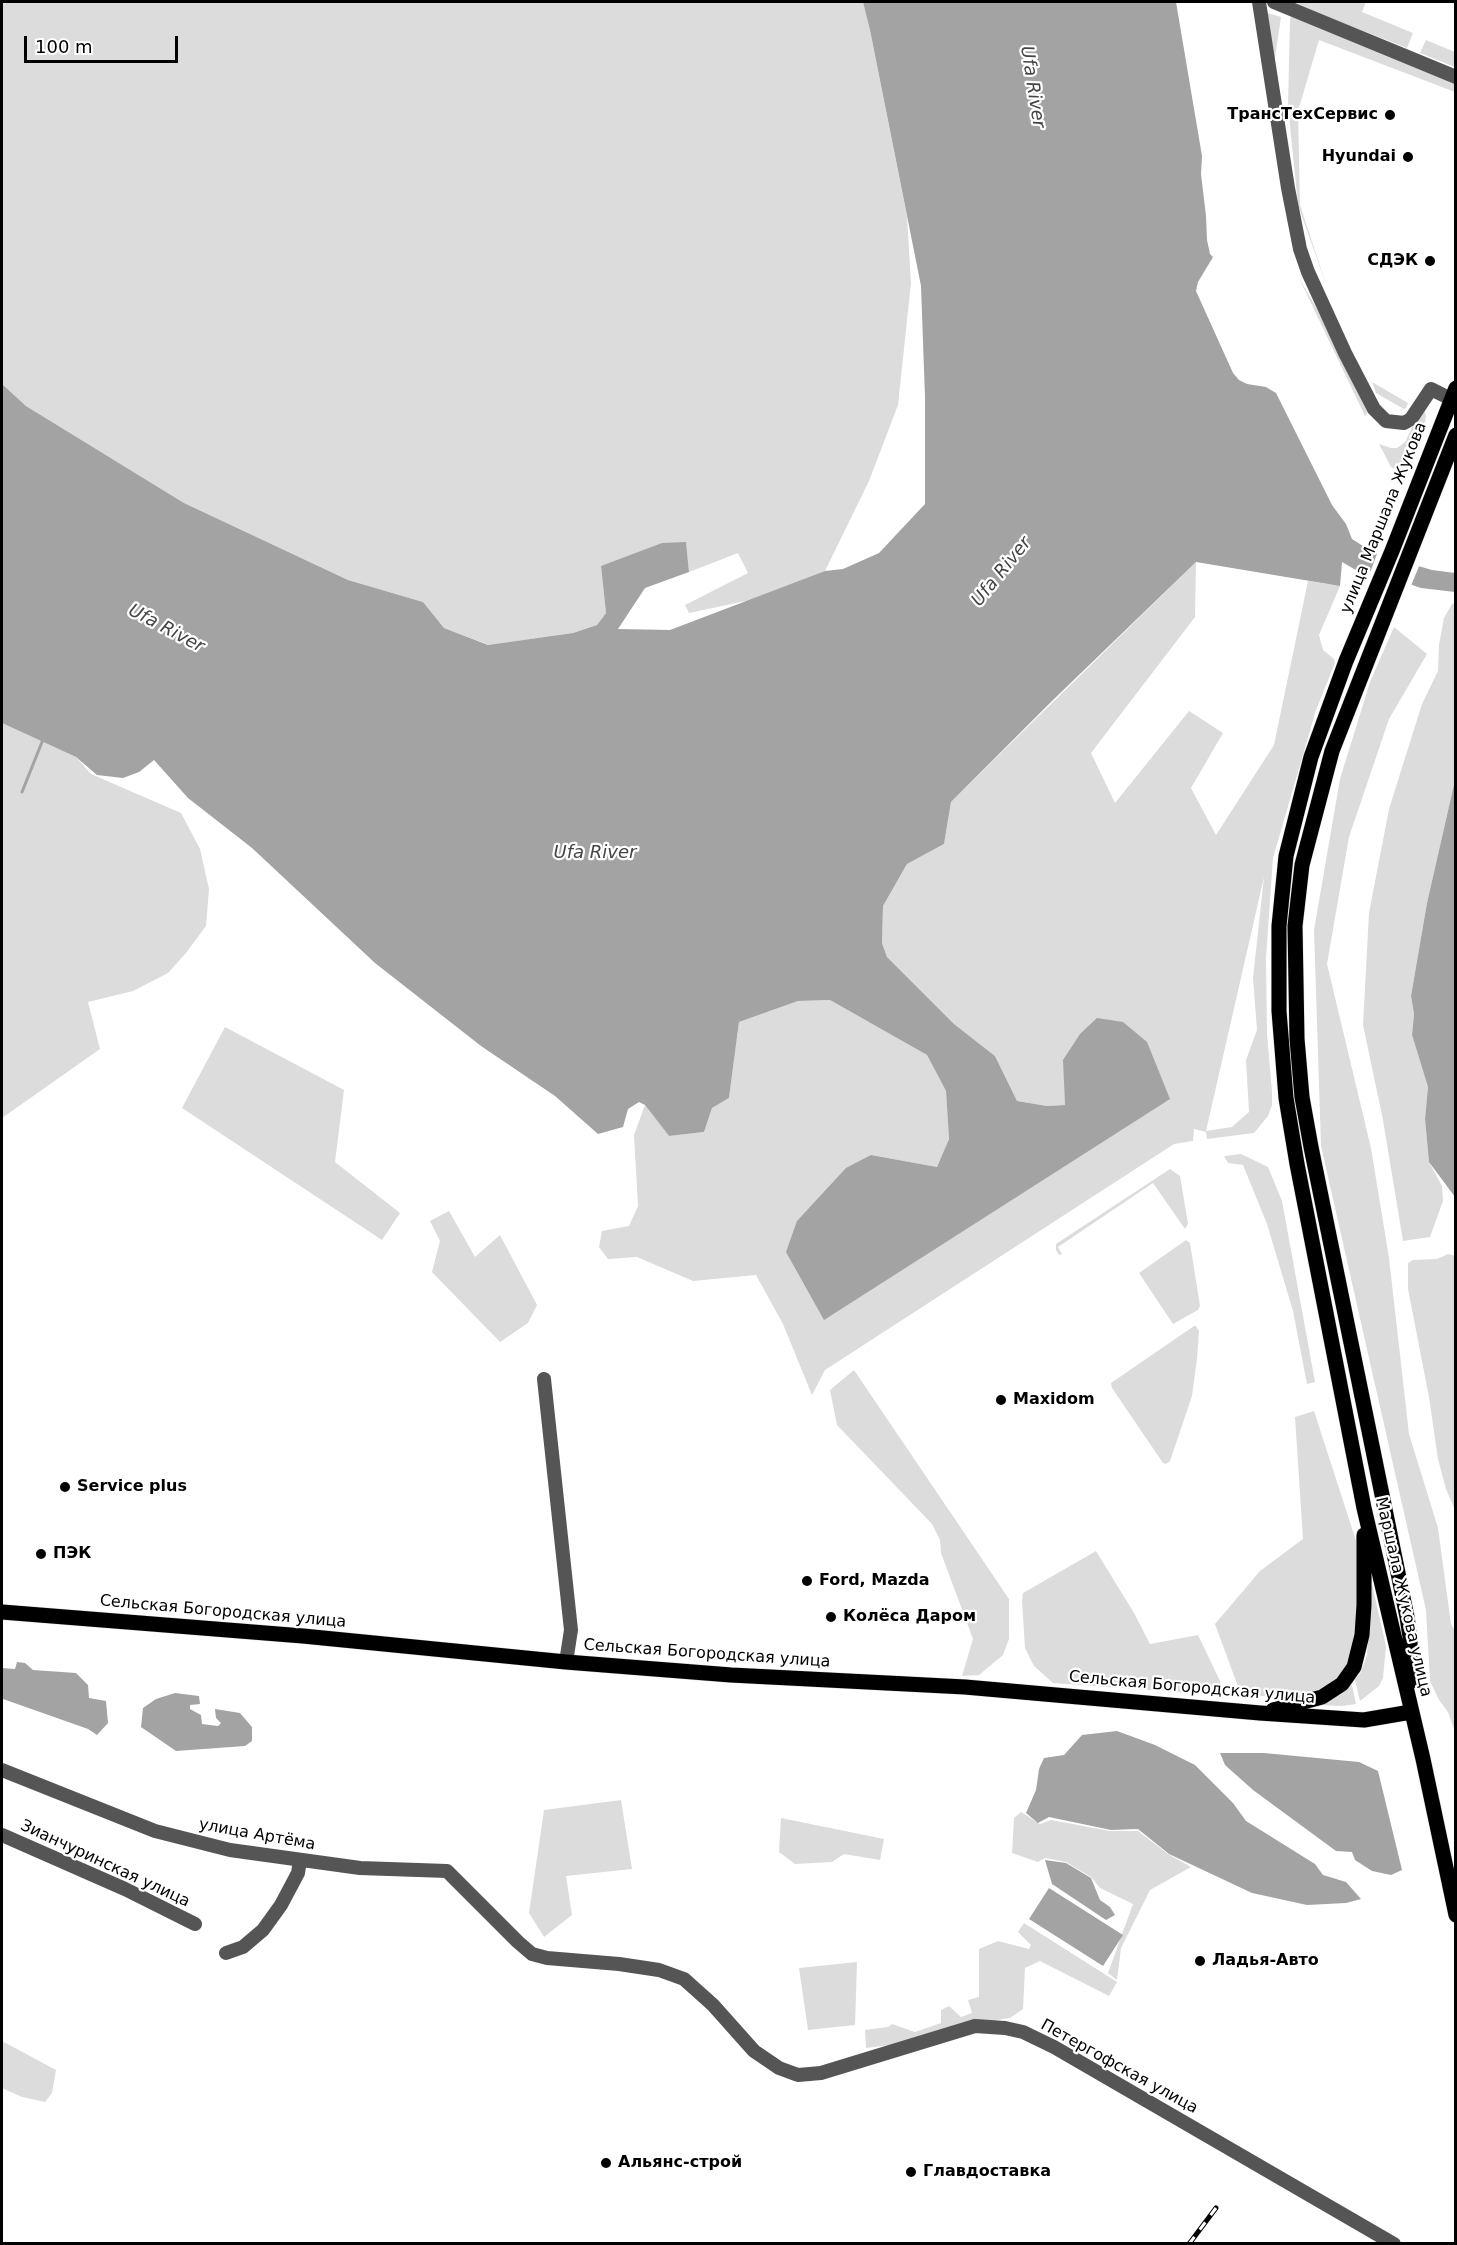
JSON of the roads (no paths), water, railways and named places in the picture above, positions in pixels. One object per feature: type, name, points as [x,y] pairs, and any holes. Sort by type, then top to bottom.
[{"type":"main road","name":"улица Маршала Жукова","points":[[1346,661],[1392,551],[1453,393]]},
{"type":"main road","name":"Маршала Жукова улица","points":[[1411,1712],[1410,1637],[1407,1617],[1302,1097],[1297,1039],[1295,926],[1302,865],[1332,751],[1455,435]]},
{"type":"main road","name":"Маршала Жукова улица","points":[[1346,661],[1311,757],[1286,856],[1280,926],[1279,1011],[1286,1098],[1295,1153],[1364,1508],[1411,1712]]},
{"type":"main road","points":[[1260,1713],[1322,1697],[1342,1684],[1354,1667],[1362,1635],[1364,1605],[1364,1508]]},
{"type":"main road","name":"Сельская Богородская улица","points":[[2,1612],[303,1636],[566,1662],[731,1675],[965,1687],[1260,1713],[1364,1720],[1411,1712]]},
{"type":"main road","points":[[1411,1712],[1455,1915]]},
{"type":"street","points":[[1259,2],[1287,188],[1300,249],[1308,272],[1345,352],[1374,410],[1386,421],[1404,423],[1411,419],[1431,389],[1453,393]]},
{"type":"street","points":[[1274,2],[1455,77]]},
{"type":"street","points":[[543,1379],[572,1630],[566,1662]]},
{"type":"street","name":"улица Артёма","points":[[2,1770],[155,1831],[230,1850],[360,1868],[447,1871]]},
{"type":"street","name":"Зианчуринская улица","points":[[2,1835],[125,1889],[195,1924]]},
{"type":"street","points":[[226,1953],[243,1947],[263,1930],[281,1905],[297,1873],[300,1860]]},
{"type":"street","name":"Петергофская улица","points":[[447,1871],[532,1954],[548,1958],[659,1970],[684,1979],[713,2005],[754,2051],[779,2068],[798,2075],[821,2073],[975,2026],[1023,2032],[1082,2063],[1394,2244]]},
{"type":"water","name":"Ufa River","points":[[863,2],[1176,2],[1202,156],[1201,174],[1207,240],[1210,254],[1213,257],[1198,282],[1196,291],[1233,373],[1247,384],[1266,387],[1276,393],[1332,505],[1346,524],[1352,539],[1374,553],[1432,570],[1455,573],[1455,592],[1421,588],[1365,569],[1356,570],[1342,562],[1340,586],[1196,562],[951,802],[944,844],[907,864],[883,906],[882,943],[887,957],[954,1024],[995,1056],[1017,1101],[1047,1106],[1065,1105],[1063,1060],[1080,1034],[1097,1018],[1123,1022],[1147,1042],[1170,1099],[824,1320],[786,1252],[797,1221],[846,1168],[871,1155],[937,1167],[949,1139],[946,1091],[927,1055],[830,1000],[798,1001],[739,1022],[729,1098],[712,1108],[704,1132],[669,1136],[645,1105],[639,1102],[628,1109],[623,1127],[598,1134],[555,1096],[481,1046],[375,963],[252,848],[188,798],[154,760],[139,772],[123,778],[97,775],[76,757],[2,723],[2,384],[26,406],[184,503],[348,580],[423,602],[444,628],[488,645],[573,633],[597,625],[606,613],[601,566],[662,543],[686,542],[689,572],[645,588],[618,629],[670,630],[825,571],[843,569],[879,553],[925,504],[925,397],[921,286]]},
{"type":"water","points":[[1455,780],[1455,1197],[1429,1162],[1425,1119],[1428,1087],[1412,1035],[1414,1014],[1411,996],[1427,903]]},
{"type":"water","points":[[17,1662],[25,1663],[33,1670],[76,1673],[88,1685],[89,1698],[106,1701],[108,1723],[97,1735],[88,1729],[3,1699],[2,1668],[15,1669]]},
{"type":"water","points":[[175,1693],[199,1696],[200,1704],[190,1705],[190,1709],[201,1715],[202,1724],[218,1726],[221,1723],[216,1718],[215,1709],[240,1713],[252,1727],[252,1741],[245,1746],[176,1751],[141,1727],[143,1708],[156,1699]]},
{"type":"water","points":[[1117,1731],[1155,1745],[1195,1765],[1233,1803],[1246,1821],[1315,1864],[1323,1875],[1346,1882],[1361,1899],[1346,1903],[1307,1905],[1252,1893],[1169,1854],[1138,1829],[1111,1830],[1049,1817],[1038,1823],[1026,1813],[1036,1790],[1039,1769],[1044,1758],[1064,1755],[1082,1735]]},
{"type":"water","points":[[1220,1753],[1264,1753],[1359,1762],[1378,1771],[1402,1870],[1391,1875],[1372,1871],[1355,1860],[1352,1852],[1336,1851],[1253,1790],[1225,1765]]},
{"type":"water","points":[[1045,1860],[1066,1863],[1091,1878],[1100,1900],[1110,1907],[1115,1915],[1106,1920],[1052,1884]]},
{"type":"water","points":[[1049,1888],[1123,1935],[1103,1966],[1029,1919]]},
{"type":"waterway","points":[[22,792],[42,742]]},
{"type":"railway","points":[[1189,2244],[1216,2208]]},
{"type":"place","name":"ТрансТехСервис","points":[[1390,115]]},
{"type":"place","name":"Hyundai","points":[[1408,157]]},
{"type":"place","name":"СДЭК","points":[[1430,261]]},
{"type":"place","name":"Maxidom","points":[[1001,1400]]},
{"type":"place","name":"Service plus","points":[[65,1487]]},
{"type":"place","name":"ПЭК","points":[[41,1554]]},
{"type":"place","name":"Ford, Mazda","points":[[807,1581]]},
{"type":"place","name":"Колёса Даром","points":[[831,1617]]},
{"type":"place","name":"Ладья-Авто","points":[[1200,1961]]},
{"type":"place","name":"Альянс-строй","points":[[606,2163]]},
{"type":"place","name":"Главдоставка","points":[[911,2172]]}]
